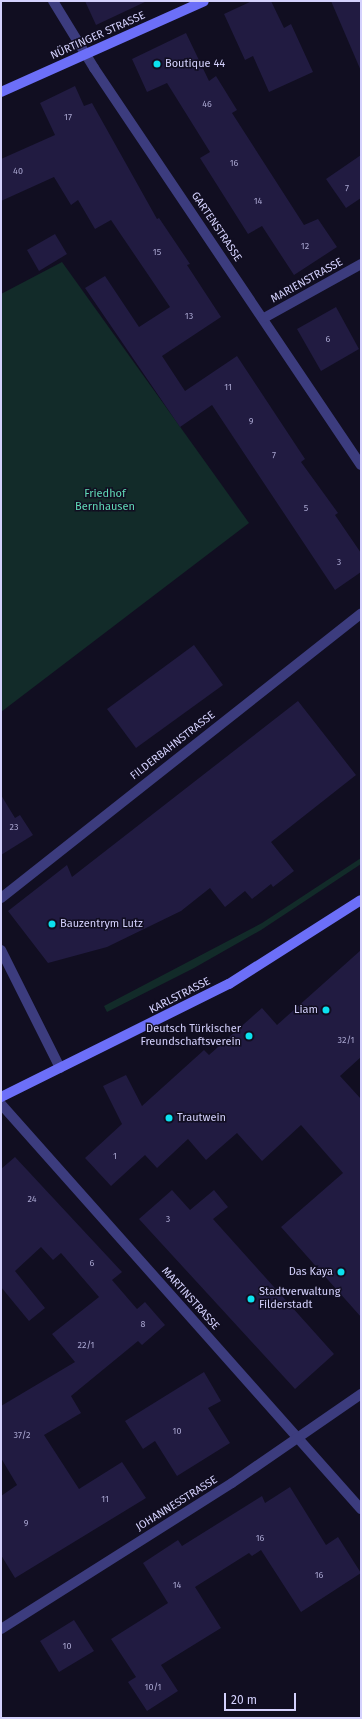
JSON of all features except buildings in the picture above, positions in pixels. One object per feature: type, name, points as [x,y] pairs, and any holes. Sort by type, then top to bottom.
[{"type":"main road","name":"NÜRTINGER STRASSE","points":[[1,92],[204,1]]},
{"type":"main road","name":"KARLSTRASSE","points":[[1,1097],[229,984],[361,900]]},
{"type":"street","name":"GARTENSTRASSE","points":[[53,1],[86,55],[264,318],[361,465]]},
{"type":"street","name":"MARIENSTRASSE","points":[[264,318],[361,264]]},
{"type":"street","name":"FILDERBAHNSTRASSE","points":[[1,898],[361,614]]},
{"type":"street","points":[[1,950],[60,1068]]},
{"type":"street","name":"MARTINSTRASSE","points":[[1,1104],[361,1509]]},
{"type":"street","name":"JOHANNESSTRASSE","points":[[1,1629],[232,1483],[361,1394]]},
{"type":"green space","name":"Friedhof Bernhausen","points":[[62,262],[249,523],[1,712],[1,294]]},
{"type":"green space","points":[[361,858],[361,864],[261,930],[194,968],[107,1012],[104,1006],[262,923]]},
{"type":"place","name":"Boutique 44","points":[[157,64]]},
{"type":"place","name":"Bauzentrym Lutz","points":[[52,924]]},
{"type":"place","name":"Liam","points":[[326,1010]]},
{"type":"place","name":"Deutsch Türkischer Freundschaftsverein","points":[[249,1036]]},
{"type":"place","name":"Trautwein","points":[[169,1118]]},
{"type":"place","name":"Das Kaya","points":[[341,1272]]},
{"type":"place","name":"Stadtverwaltung Filderstadt","points":[[251,1299]]}]
